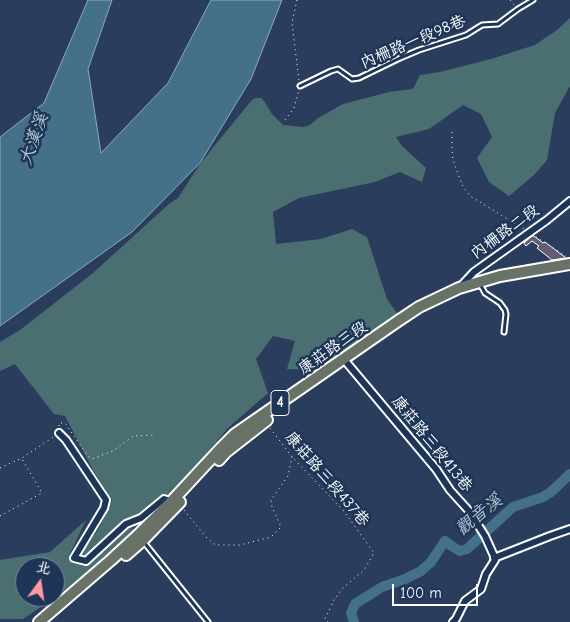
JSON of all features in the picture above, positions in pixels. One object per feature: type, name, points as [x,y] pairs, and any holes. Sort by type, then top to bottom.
[{"type":"main road","name":"康莊路三段","points":[[39,622],[175,502],[226,452],[264,422],[411,318],[451,297],[500,276],[570,264]]},
{"type":"main road","name":"康莊路三段","points":[[48,622],[142,541],[235,434],[420,307],[459,288],[570,271]]},
{"type":"street","name":"內柵路二段","points":[[459,288],[474,272],[570,202]]},
{"type":"street","name":"康莊路三段413巷","points":[[347,363],[469,511],[485,536],[494,558]]},
{"type":"street","points":[[59,433],[66,440],[106,500],[104,508],[74,558],[86,561],[126,524],[140,518],[164,499],[175,502]]},
{"type":"street","points":[[453,622],[465,601],[481,589],[494,558],[570,529]]},
{"type":"lane","name":"內柵路一段98巷","points":[[300,86],[338,69],[352,79],[359,78],[413,53],[466,35],[482,25],[498,24],[533,0]]},
{"type":"lane","points":[[480,284],[485,293],[500,303],[505,310],[504,332]]},
{"type":"lane","points":[[142,541],[208,622]]},
{"type":"path","points":[[285,120],[294,108],[300,86],[292,23],[297,0]]},
{"type":"path","points":[[510,0],[518,9]]},
{"type":"path","points":[[452,132],[453,160],[462,185],[470,196],[570,259]]},
{"type":"path","name":"康莊路三段437巷","points":[[264,422],[292,457],[343,510],[374,553],[364,570],[343,588],[334,600],[325,619],[328,622]]},
{"type":"path","points":[[175,502],[214,544],[220,546],[240,545],[271,538],[281,527],[271,500],[288,476],[292,457]]},
{"type":"path","points":[[0,516],[42,493],[22,458]]},
{"type":"green space","points":[[570,18],[570,86],[555,113],[547,160],[534,175],[509,196],[489,182],[477,158],[492,137],[481,114],[463,105],[429,129],[396,137],[402,146],[426,168],[422,182],[400,172],[375,182],[299,198],[273,212],[276,244],[321,239],[352,229],[367,237],[387,299],[399,316],[317,370],[287,369],[295,341],[273,336],[256,359],[268,393],[228,428],[171,495],[165,494],[143,514],[127,520],[86,557],[80,556],[99,528],[112,500],[93,470],[65,416],[54,414],[15,364],[0,371],[0,342],[20,330],[93,273],[178,198],[198,167],[252,100],[261,98],[272,114],[283,125],[303,127],[310,125],[318,118],[343,104],[389,92],[413,89],[420,75],[491,59],[535,45],[557,30]]},
{"type":"green space","points":[[86,520],[69,556],[88,565],[125,528],[137,529],[86,576],[65,590],[65,557],[19,557],[50,552]]},
{"type":"green space","points":[[15,558],[15,607],[41,607],[23,619],[0,619],[0,560]]},
{"type":"water","name":"大漢溪","points":[[88,0],[112,0],[88,69],[101,153],[168,83],[211,0],[282,0],[251,79],[200,163],[132,232],[0,326],[0,137],[44,103]]},
{"type":"building","points":[[532,236],[543,243],[545,242],[566,258],[552,260],[537,248],[539,246],[532,241],[526,246],[524,243]]},
{"type":"waterway","name":"觀音溪","points":[[354,622],[351,613],[355,604],[382,587],[421,571],[431,562],[445,541],[460,551],[467,549],[513,507],[543,497],[570,474]]}]
